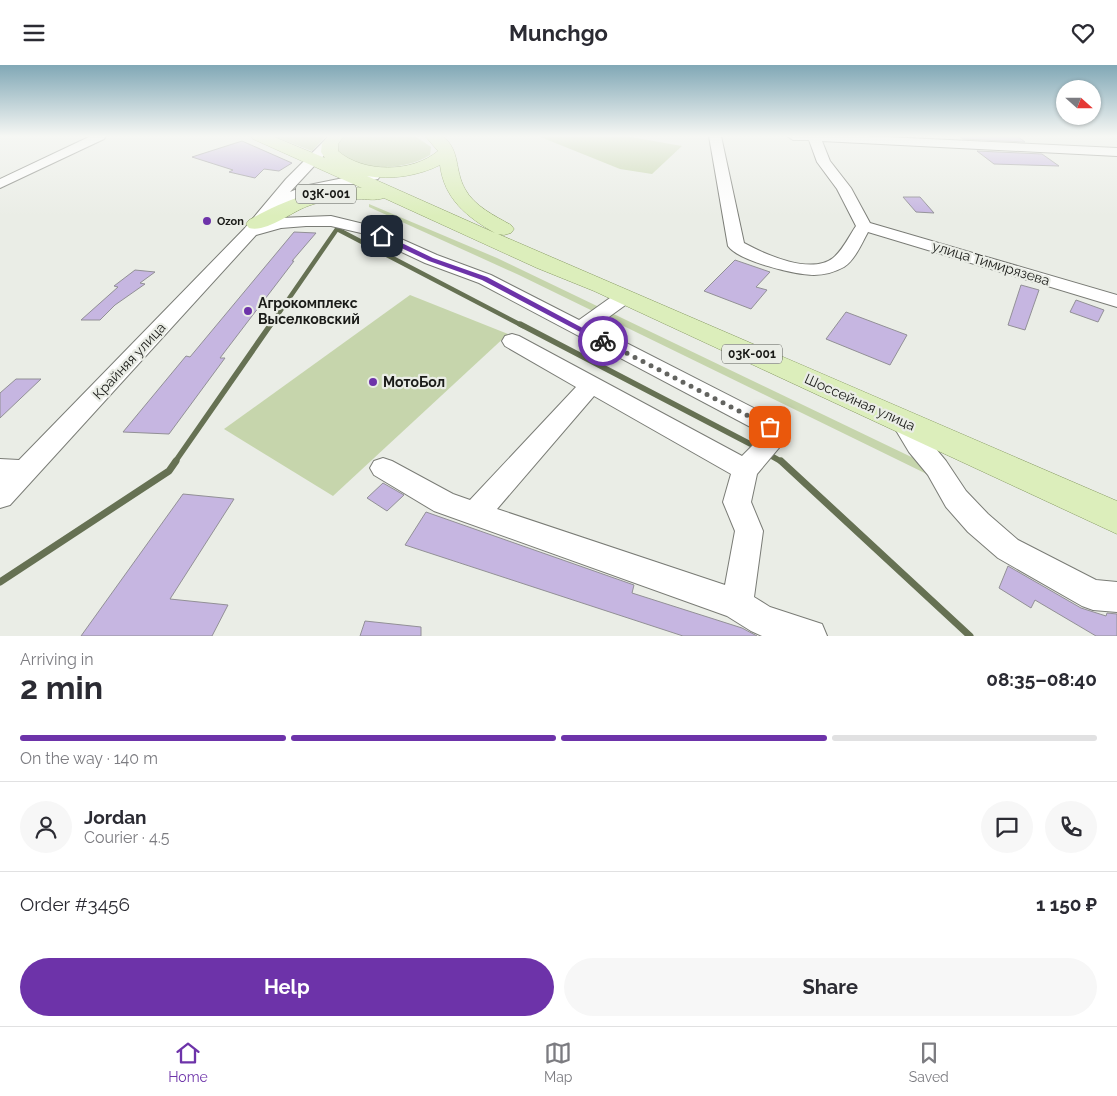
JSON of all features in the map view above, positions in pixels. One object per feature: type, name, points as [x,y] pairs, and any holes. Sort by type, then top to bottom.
[{"type":"main road","name":"03К-001","points":[[322,163],[357,173],[402,199],[545,263],[613,291]]},
{"type":"main road","points":[[338,163],[357,173]]},
{"type":"main road","name":"03К-001","points":[[357,173],[411,170],[435,163]]},
{"type":"main road","name":"03К-001","points":[[446,163],[452,181],[474,211],[571,265],[613,291]]},
{"type":"main road","name":"03К-001","points":[[253,228],[292,204],[326,194],[358,192],[402,199]]},
{"type":"main road","name":"Шоссейная улица","points":[[613,291],[1117,519]]},
{"type":"street","points":[[0,184],[44,163]]},
{"type":"street","name":"03К-001","points":[[253,228],[271,203],[319,163]]},
{"type":"street","points":[[720,163],[736,246],[750,254],[801,269],[826,269],[839,263],[864,226],[844,188],[824,163]]},
{"type":"street","name":"03К-001","points":[[253,228],[277,205],[304,190],[357,173]]},
{"type":"street","points":[[253,228],[279,223],[306,221],[331,221],[358,227],[431,259],[485,279],[770,427],[737,502],[749,531],[738,604]]},
{"type":"street","name":"улица Тимирязева","points":[[864,226],[1117,301]]},
{"type":"street","name":"Крайняя улица","points":[[0,497],[12,470],[253,228]]},
{"type":"street","points":[[579,329],[613,291]]},
{"type":"street","points":[[512,341],[591,385],[757,458]]},
{"type":"street","points":[[475,514],[591,385]]},
{"type":"street","points":[[903,422],[918,445],[937,468],[956,499],[978,523],[1008,549],[1093,595],[1117,597]]},
{"type":"street","points":[[382,468],[444,503],[738,604],[762,620],[810,636]]},
{"type":"green space","points":[[356,163],[412,163],[384,167]]},
{"type":"green space","points":[[604,163],[664,163],[652,174],[620,169]]},
{"type":"green space","points":[[369,204],[497,258],[928,465],[939,480],[519,275],[369,207]]},
{"type":"green space","name":"МотоБол","points":[[410,295],[508,334],[333,496],[224,429]]},
{"type":"building","points":[[210,163],[292,163],[279,171],[264,169],[255,178],[229,172],[233,170]]},
{"type":"building","points":[[992,163],[1054,163],[1059,166]]},
{"type":"building","points":[[903,197],[920,197],[934,213],[916,212]]},
{"type":"building","points":[[294,232],[316,233],[292,261],[294,261],[220,358],[225,358],[169,434],[123,432],[186,356],[190,357]]},
{"type":"building","points":[[735,260],[770,272],[756,287],[767,290],[751,309],[704,291]]},
{"type":"building","points":[[135,270],[155,272],[140,283],[145,284],[115,305],[100,320],[81,320],[118,287],[114,286]]},
{"type":"building","points":[[1021,285],[1039,290],[1025,330],[1008,325]]},
{"type":"building","points":[[1076,300],[1104,310],[1098,322],[1070,312]]},
{"type":"building","points":[[846,312],[907,335],[890,365],[826,339]]},
{"type":"building","points":[[16,379],[41,379],[0,418],[0,393]]},
{"type":"building","points":[[383,483],[404,495],[387,511],[367,498]]},
{"type":"building","points":[[183,494],[234,499],[170,599],[228,605],[212,636],[81,636]]},
{"type":"building","points":[[426,512],[634,585],[632,593],[742,628],[757,636],[683,636],[405,545]]},
{"type":"building","points":[[1008,566],[1081,608],[1106,616],[1107,613],[1117,614],[1117,636],[1096,636],[1035,600],[1031,608],[999,588]]},
{"type":"building","points":[[365,621],[421,627],[421,636],[360,636]]},
{"type":"waterway","points":[[270,326],[337,229],[523,326]]},
{"type":"waterway","points":[[175,462],[271,324]]},
{"type":"waterway","points":[[520,324],[758,448]]},
{"type":"waterway","points":[[768,454],[782,462]]},
{"type":"waterway","points":[[0,582],[169,471],[176,461]]},
{"type":"waterway","points":[[781,461],[970,636]]},
{"type":"way so far","points":[[603,341],[770,427]]},
{"type":"place","name":"Ozon","points":[[207,221]]},
{"type":"place","name":"Агрокомплекс Выселковский","points":[[248,311]]},
{"type":"place","name":"МотоБол","points":[[373,382]]},
{"type":"route","points":[[382,236],[431,259],[485,279],[603,341]]}]
